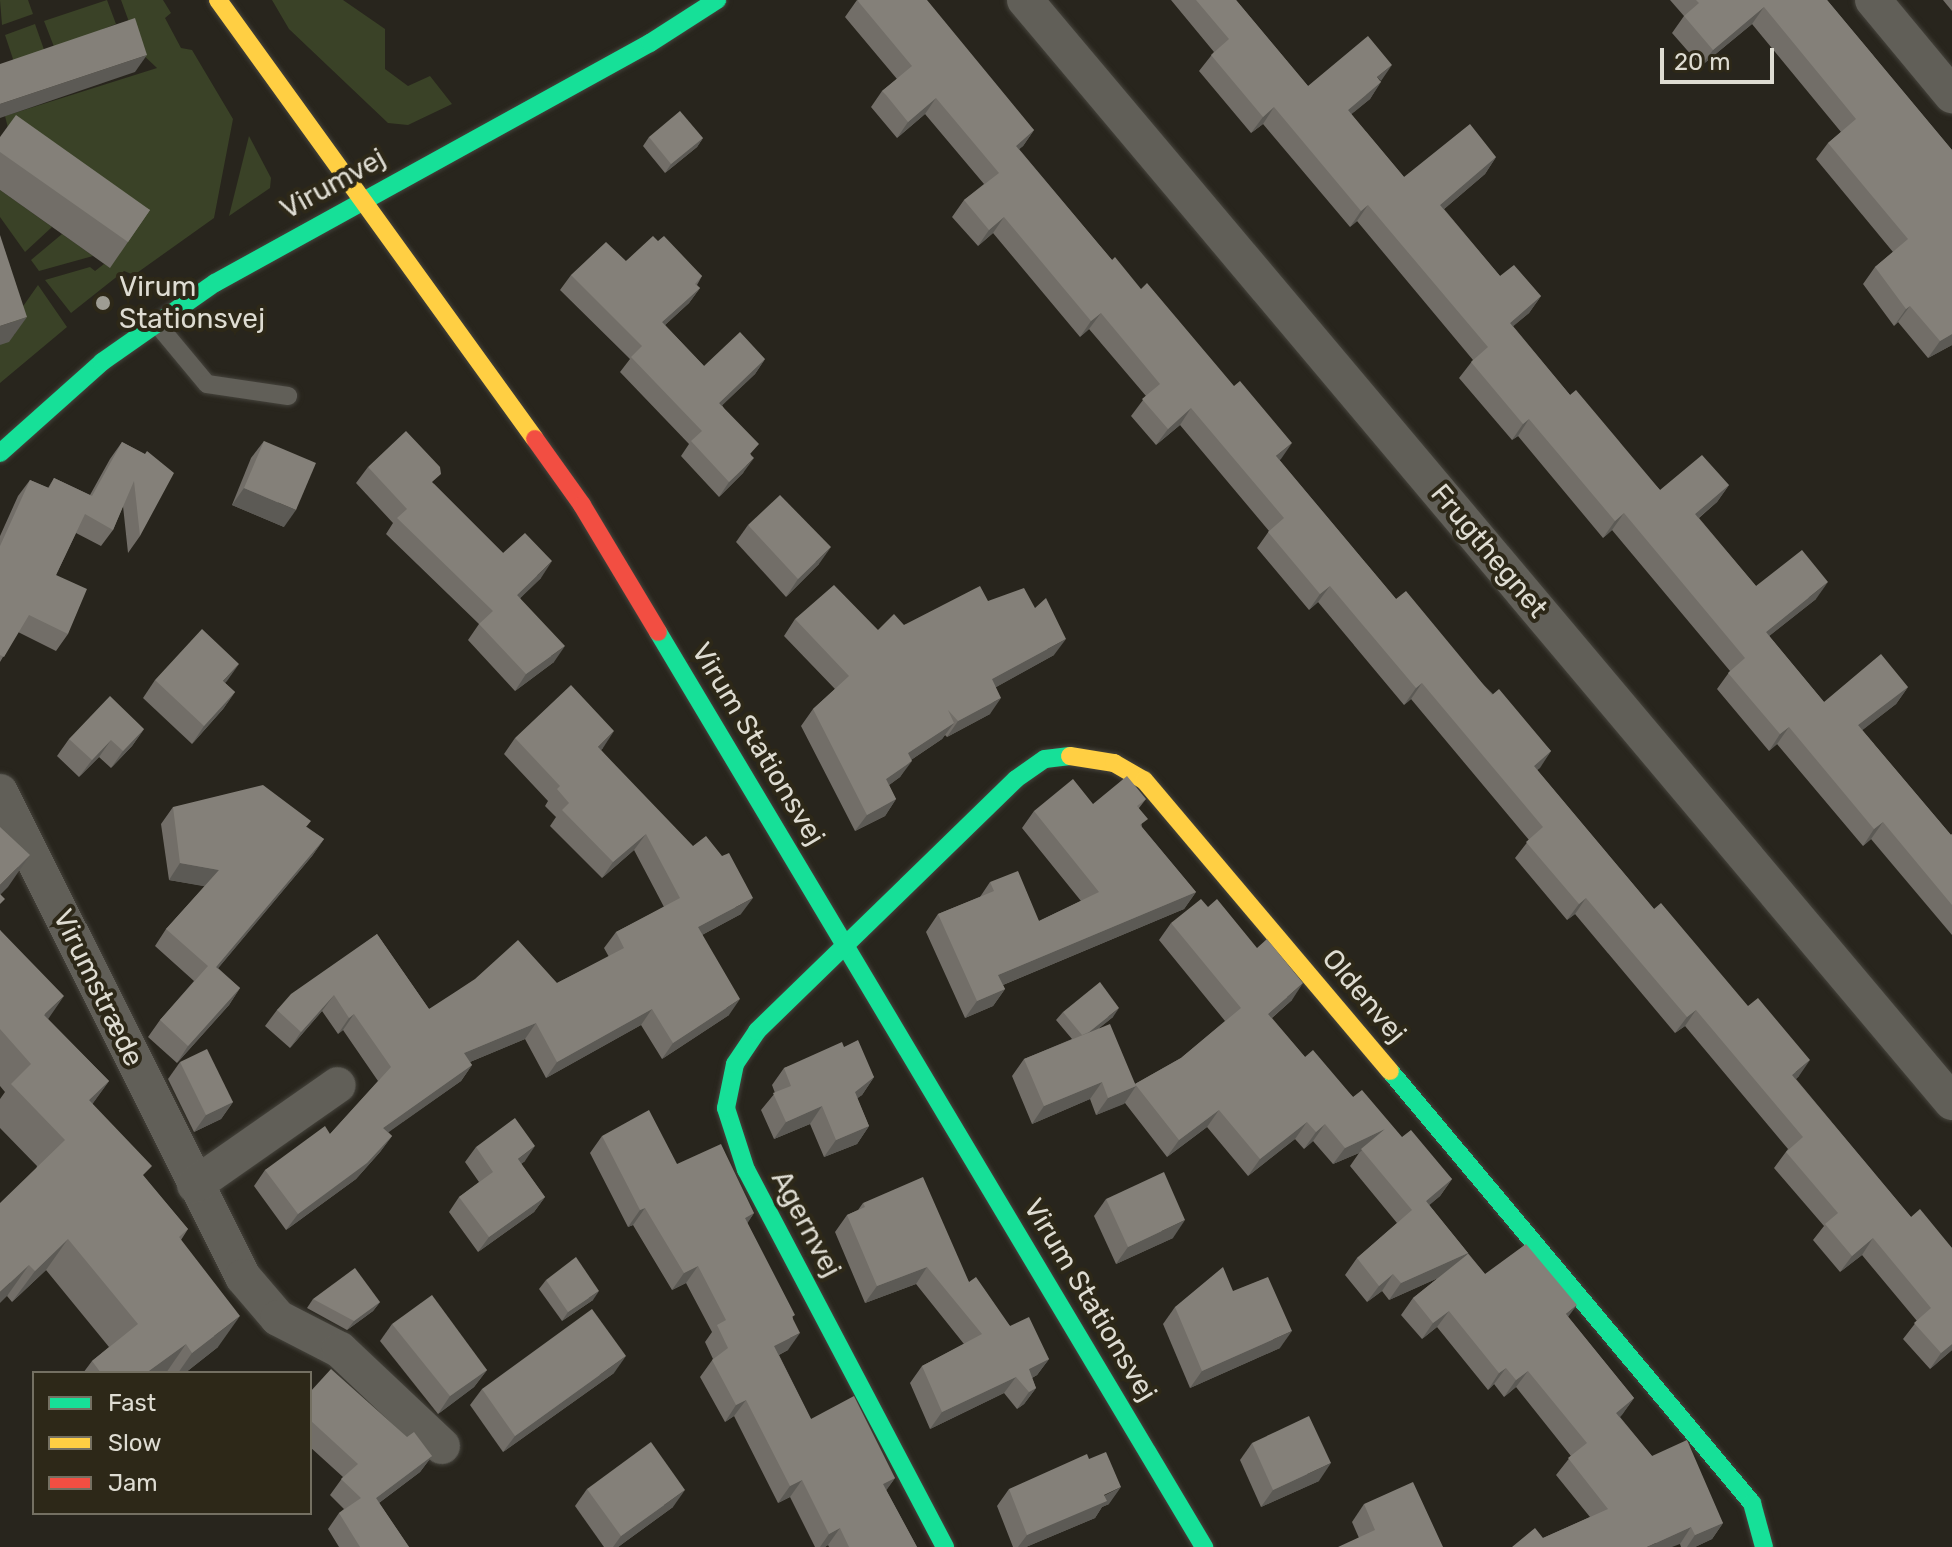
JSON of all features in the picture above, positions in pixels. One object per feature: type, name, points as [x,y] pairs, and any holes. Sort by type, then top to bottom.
[{"type":"street","name":"Virum Stationsvej","points":[[219,0],[360,201],[582,505],[1204,1547]]},
{"type":"street","name":"Virumvej","points":[[0,453],[155,322],[360,201],[650,43],[717,0]]},
{"type":"street","name":"Frugthegnet","points":[[1025,0],[1952,1102]]},
{"type":"street","points":[[1873,0],[1952,95]]},
{"type":"street","name":"Oldenvej","points":[[846,944],[1016,779],[1045,759],[1077,755],[1114,763],[1144,780],[1752,1503],[1764,1547]]},
{"type":"street","name":"Virumstræde","points":[[0,792],[243,1277],[278,1318],[340,1350],[442,1446]]},
{"type":"street","name":"Agernvej","points":[[846,944],[757,1031],[735,1064],[726,1108],[746,1170],[945,1547]]},
{"type":"street","points":[[195,1185],[338,1085]]},
{"type":"lane","points":[[155,322],[207,384],[288,396]]},
{"type":"green space","points":[[0,0],[28,0],[33,14],[2,25]]},
{"type":"green space","points":[[107,0],[116,24],[103,29],[108,40],[58,57],[44,21]]},
{"type":"green space","points":[[121,0],[163,0],[171,13],[165,18],[181,48],[192,50],[233,119],[214,218],[134,275],[124,271],[71,313],[45,280],[90,267],[95,271],[104,264],[110,267],[9,132],[5,116],[157,68],[140,52]]},
{"type":"green space","points":[[272,0],[343,0],[385,29],[385,69],[408,86],[430,76],[452,104],[408,125],[388,123],[289,29]]},
{"type":"green space","points":[[35,24],[48,61],[17,71],[5,35]]},
{"type":"green space","points":[[249,136],[271,178],[270,188],[229,216]]},
{"type":"green space","points":[[0,190],[52,227],[25,252],[0,217]]},
{"type":"green space","points":[[62,234],[93,256],[39,271],[31,260]]},
{"type":"green space","points":[[38,285],[67,327],[0,383],[0,345],[15,334],[12,322]]},
{"type":"building","points":[[857,0],[927,0],[1034,130],[1016,146],[1112,260],[1115,257],[1141,289],[1147,283],[1234,386],[1240,381],[1292,443],[1276,456],[1396,599],[1406,591],[1492,695],[1499,689],[1551,751],[1534,766],[1654,909],[1661,903],[1748,1006],[1758,998],[1810,1060],[1792,1075],[1911,1217],[1920,1209],[1952,1248],[1952,1344],[1941,1353],[1914,1323],[1931,1308],[1873,1238],[1852,1256],[1825,1224],[1838,1213],[1786,1152],[1803,1137],[1696,1010],[1687,1017],[1586,898],[1579,904],[1526,842],[1543,827],[1422,683],[1416,688],[1330,586],[1320,594],[1268,532],[1284,518],[1191,408],[1168,429],[1142,399],[1160,384],[1101,313],[1091,321],[1004,217],[989,230],[964,200],[999,173],[936,98],[908,122],[882,91],[912,66]]},
{"type":"building","points":[[1196,0],[1236,0],[1308,86],[1368,36],[1392,65],[1377,77],[1381,82],[1348,110],[1404,177],[1470,124],[1496,157],[1440,205],[1500,276],[1514,265],[1541,296],[1510,323],[1570,395],[1576,390],[1660,490],[1702,455],[1729,485],[1695,514],[1756,586],[1802,550],[1828,582],[1766,632],[1824,702],[1881,654],[1908,687],[1858,725],[1952,834],[1952,905],[1883,822],[1874,829],[1789,727],[1780,734],[1728,673],[1745,658],[1624,513],[1615,521],[1529,419],[1523,424],[1471,362],[1488,347],[1368,205],[1361,211],[1274,107],[1263,117],[1211,55],[1229,39]]},
{"type":"building","points":[[1696,0],[1827,0],[1952,150],[1952,334],[1940,341],[1910,306],[1906,309],[1875,267],[1908,239],[1828,143],[1856,119],[1764,7],[1713,50],[1684,16],[1699,3]]},
{"type":"building","points":[[135,18],[147,55],[0,104],[0,64]]},
{"type":"building","points":[[680,111],[703,138],[671,164],[649,137]]},
{"type":"building","points":[[16,115],[150,210],[128,242],[0,152],[0,137]]},
{"type":"building","points":[[0,235],[27,317],[0,326]]},
{"type":"building","points":[[653,236],[658,241],[664,236],[702,276],[695,284],[700,288],[662,322],[704,366],[740,332],[765,359],[719,403],[759,444],[750,454],[754,458],[729,482],[691,441],[702,431],[631,357],[642,346],[571,275],[606,242],[626,261]]},
{"type":"building","points":[[406,431],[440,467],[441,474],[432,482],[503,553],[525,533],[552,561],[517,595],[565,646],[526,674],[479,624],[493,611],[397,518],[407,509],[368,467]]},
{"type":"building","points":[[264,441],[316,463],[296,510],[244,488]]},
{"type":"building","points":[[122,442],[145,454],[147,451],[174,473],[140,536],[134,481],[113,530],[85,514],[56,575],[87,589],[68,634],[29,615],[4,657],[0,655],[0,546],[30,480],[49,488],[54,478],[92,496]]},
{"type":"building","points":[[780,495],[831,547],[798,579],[748,525]]},
{"type":"building","points":[[834,585],[878,630],[894,614],[904,625],[980,586],[988,601],[1024,588],[1035,608],[1046,598],[1066,639],[992,679],[1001,698],[958,721],[948,710],[954,723],[908,753],[912,761],[886,779],[896,799],[867,815],[813,709],[849,676],[795,619]]},
{"type":"building","points":[[202,629],[239,664],[223,681],[235,692],[204,726],[155,680]]},
{"type":"building","points":[[571,685],[614,731],[598,747],[693,846],[706,836],[722,856],[729,853],[753,898],[698,927],[740,999],[673,1043],[652,1009],[557,1062],[536,1023],[464,1053],[472,1065],[383,1128],[392,1136],[367,1163],[298,1214],[265,1170],[325,1126],[330,1134],[391,1067],[354,1014],[349,1018],[334,995],[301,1032],[277,1010],[291,994],[377,934],[429,1009],[475,979],[518,940],[557,983],[624,948],[616,932],[680,898],[646,834],[613,862],[562,810],[569,803],[557,789],[560,786],[515,738]]},
{"type":"building","points":[[110,696],[144,729],[123,751],[111,740],[92,760],[69,739]]},
{"type":"building","points":[[1127,776],[1146,799],[1137,806],[1148,819],[1140,825],[1196,892],[998,975],[1005,989],[977,1001],[938,914],[994,891],[990,882],[1018,871],[1039,921],[1099,892],[1034,811],[1073,779],[1093,804]]},
{"type":"building","points":[[263,785],[311,821],[306,827],[324,839],[216,967],[240,988],[188,1046],[160,1020],[208,966],[166,929],[219,870],[180,863],[173,807]]},
{"type":"building","points":[[0,827],[30,855],[0,885]]},
{"type":"building","points":[[1201,899],[1208,907],[1217,899],[1257,948],[1267,939],[1303,983],[1268,1014],[1305,1057],[1313,1050],[1353,1097],[1362,1090],[1402,1137],[1411,1130],[1452,1179],[1426,1201],[1468,1253],[1401,1283],[1393,1274],[1379,1286],[1357,1258],[1412,1210],[1361,1149],[1385,1129],[1345,1148],[1325,1124],[1316,1132],[1307,1122],[1260,1159],[1219,1110],[1179,1140],[1135,1084],[1181,1058],[1241,1008],[1171,923]]},
{"type":"building","points":[[0,930],[64,996],[44,1015],[109,1081],[89,1100],[152,1166],[143,1175],[188,1229],[179,1237],[240,1316],[192,1353],[186,1344],[149,1371],[100,1371],[92,1361],[138,1324],[68,1239],[35,1271],[29,1265],[0,1292],[0,1203],[65,1140],[11,1084],[31,1064],[0,1029]]},
{"type":"building","points":[[1100,982],[1119,1008],[1082,1035],[1063,1012]]},
{"type":"building","points":[[1110,1024],[1136,1086],[1108,1098],[1102,1082],[1044,1106],[1024,1059]]},
{"type":"building","points":[[858,1040],[874,1077],[855,1092],[869,1126],[836,1140],[822,1106],[786,1122],[773,1093],[791,1086],[784,1068],[842,1042],[844,1047]]},
{"type":"building","points":[[207,1049],[233,1102],[206,1115],[180,1062]]},
{"type":"building","points":[[649,1110],[677,1164],[721,1144],[754,1213],[745,1218],[795,1315],[792,1317],[800,1333],[774,1346],[811,1419],[854,1396],[895,1478],[883,1484],[917,1547],[849,1547],[840,1528],[829,1534],[802,1480],[790,1486],[746,1400],[736,1405],[712,1360],[728,1348],[717,1325],[726,1320],[698,1266],[684,1273],[645,1208],[640,1210],[602,1136]]},
{"type":"building","points":[[515,1118],[535,1146],[518,1159],[545,1197],[489,1237],[459,1197],[493,1172],[476,1147]]},
{"type":"building","points":[[1164,1172],[1185,1220],[1128,1247],[1106,1199]]},
{"type":"building","points":[[923,1177],[969,1282],[976,1277],[1010,1326],[1029,1317],[1049,1359],[1029,1369],[1036,1388],[1029,1392],[1016,1377],[942,1412],[922,1366],[982,1334],[927,1267],[877,1286],[847,1215],[865,1207],[863,1203]]},
{"type":"building","points":[[1526,1244],[1577,1305],[1566,1314],[1634,1398],[1616,1413],[1652,1456],[1687,1440],[1723,1523],[1695,1535],[1691,1527],[1647,1547],[1512,1547],[1535,1528],[1543,1538],[1608,1509],[1568,1458],[1587,1443],[1528,1371],[1516,1380],[1506,1368],[1499,1373],[1449,1311],[1433,1323],[1413,1298],[1468,1254],[1485,1274]]},
{"type":"building","points":[[576,1257],[599,1291],[568,1312],[546,1280]]},
{"type":"building","points":[[1223,1267],[1233,1291],[1268,1277],[1292,1331],[1202,1371],[1175,1307]]},
{"type":"building","points":[[355,1268],[380,1302],[354,1321],[313,1299]]},
{"type":"building","points":[[432,1295],[487,1370],[450,1396],[392,1324]]},
{"type":"building","points":[[592,1309],[626,1356],[515,1436],[482,1389]]},
{"type":"building","points":[[331,1369],[407,1437],[414,1432],[432,1456],[376,1498],[409,1547],[360,1547],[339,1513],[361,1498],[341,1479],[358,1464],[312,1422],[312,1390]]},
{"type":"building","points":[[1309,1416],[1331,1463],[1273,1490],[1252,1443]]},
{"type":"building","points":[[651,1442],[685,1490],[621,1536],[587,1489]]},
{"type":"building","points":[[1106,1452],[1121,1487],[1104,1495],[1107,1501],[1027,1535],[1009,1489],[1087,1454],[1089,1459]]},
{"type":"building","points":[[1413,1482],[1443,1547],[1338,1547],[1375,1530],[1364,1504]]},
{"type":"traffic: fast","points":[[0,453],[102,362],[215,283],[650,43],[717,0]]},
{"type":"traffic: fast","points":[[658,632],[1204,1547]]},
{"type":"traffic: fast","points":[[945,1547],[746,1170],[726,1108],[735,1064],[757,1031],[1016,779],[1045,759],[1070,756]]},
{"type":"traffic: fast","points":[[1390,1071],[1752,1503],[1764,1547]]},
{"type":"traffic: slow","points":[[218,0],[535,439]]},
{"type":"traffic: slow","points":[[1070,756],[1114,763],[1144,780],[1390,1071]]},
{"type":"traffic: jam","points":[[535,439],[582,505],[658,632]]},
{"type":"place","name":"Virum Stationsvej","points":[[103,303]]}]
